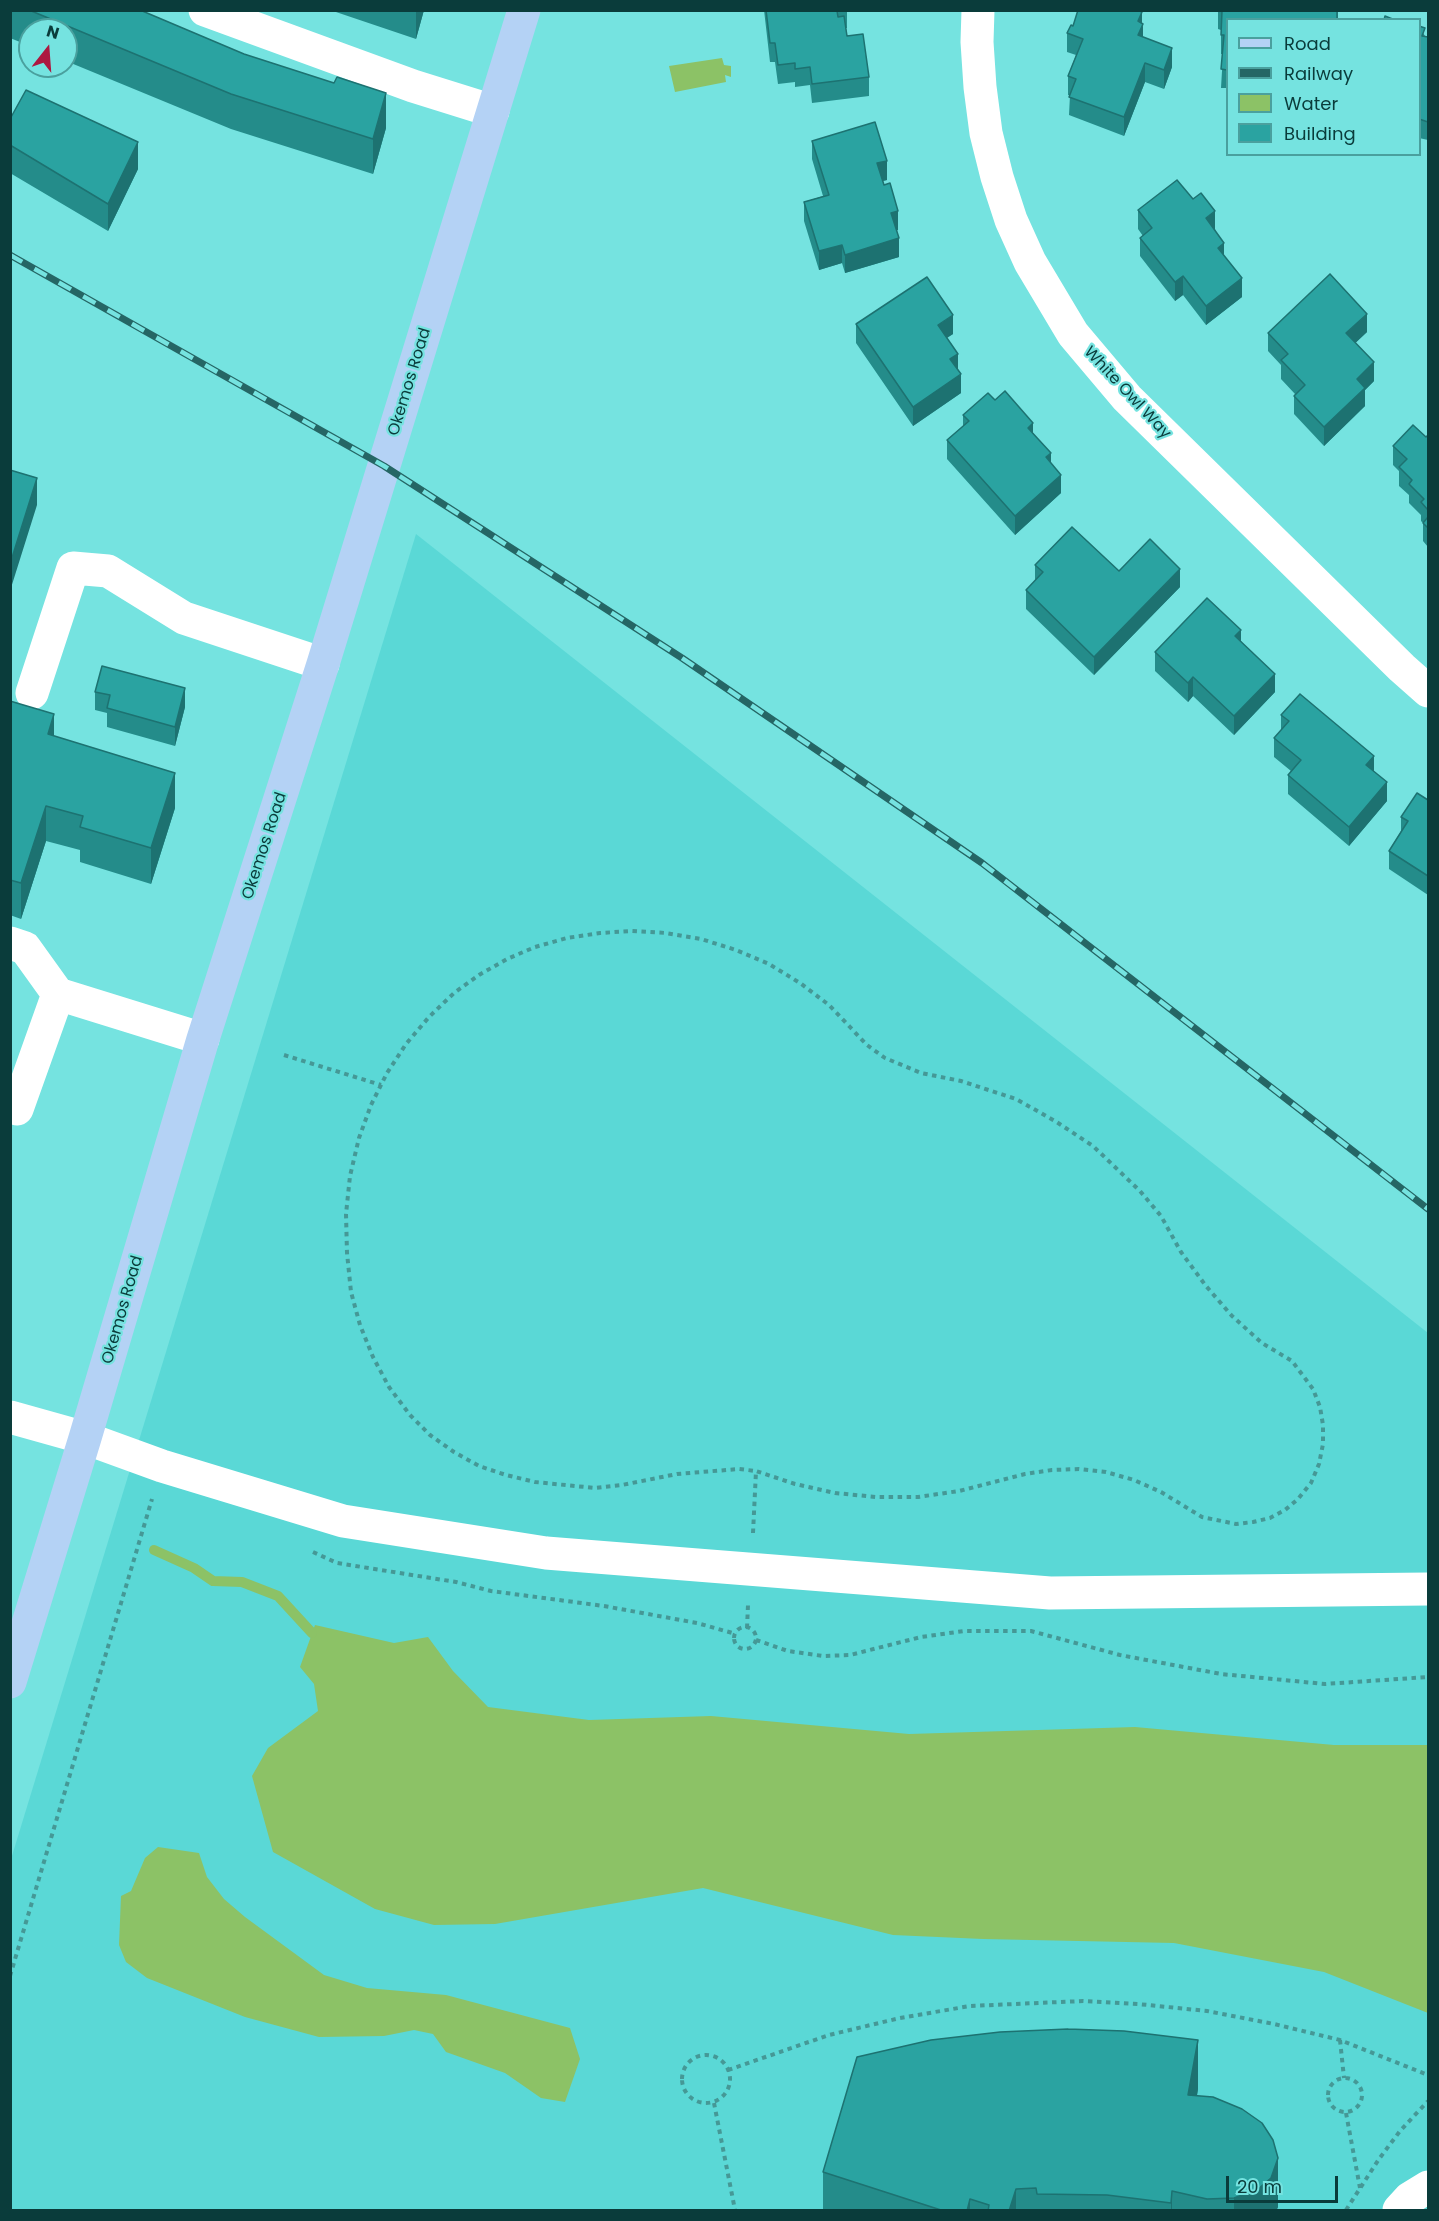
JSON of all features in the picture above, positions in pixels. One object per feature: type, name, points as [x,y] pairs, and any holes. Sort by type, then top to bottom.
[{"type":"main road","name":"Okemos Road","points":[[10,1682],[203,1039],[323,664],[524,10]]},
{"type":"street","points":[[205,10],[413,86],[493,111]]},
{"type":"street","name":"White Owl Way","points":[[978,10],[977,42],[980,87],[986,133],[997,177],[1011,220],[1030,262],[1073,334],[1128,398],[1428,692]]},
{"type":"street","points":[[32,693],[73,568],[108,571],[184,618],[323,664]]},
{"type":"street","points":[[10,943],[25,948],[58,994],[203,1039]]},
{"type":"street","points":[[17,1109],[58,994]]},
{"type":"street","points":[[10,1417],[85,1438],[162,1466],[343,1521],[546,1553],[1050,1593],[1428,1589]]},
{"type":"street","points":[[1399,2211],[1410,2198],[1428,2187]]},
{"type":"path","points":[[632,931],[666,933],[701,939],[769,964],[800,983],[829,1005],[867,1045],[885,1058],[921,1073],[961,1081],[1016,1099],[1056,1121],[1093,1146],[1140,1191],[1161,1216],[1182,1252],[1206,1286],[1232,1316],[1262,1343],[1292,1361],[1304,1375],[1317,1398],[1323,1425],[1319,1464],[1311,1483],[1298,1499],[1285,1510],[1270,1518],[1236,1524],[1202,1517],[1161,1492],[1134,1480],[1106,1472],[1079,1469],[1025,1474],[959,1491],[918,1497],[876,1497],[815,1488],[756,1471],[739,1469],[677,1474],[595,1488],[535,1482],[506,1476],[462,1457],[430,1435],[410,1415],[389,1387],[373,1357],[351,1292],[347,1253],[346,1214],[350,1176],[359,1138],[381,1084],[406,1044],[454,993],[507,959],[535,947],[567,938],[600,933],[632,931]]},
{"type":"path","points":[[284,1055],[381,1084]]},
{"type":"path","points":[[753,1536],[756,1471]]},
{"type":"path","points":[[10,1976],[153,1496]]},
{"type":"path","points":[[747,1628],[749,1598]]},
{"type":"path","points":[[747,1628],[755,1633],[754,1646],[747,1649],[740,1648],[734,1637],[738,1631],[747,1628]]},
{"type":"path","points":[[756,1640],[788,1651],[823,1656],[850,1654],[921,1637],[964,1631],[1032,1631],[1120,1655],[1221,1674],[1325,1684],[1384,1682],[1428,1677]]},
{"type":"path","points":[[728,2070],[830,2035],[900,2018],[970,2006],[1083,2001],[1207,2011],[1274,2024],[1340,2040],[1428,2075]]},
{"type":"path","points":[[1340,2040],[1344,2078]]},
{"type":"path","points":[[709,2055],[719,2059],[728,2070],[729,2088],[723,2097],[714,2103],[703,2104],[692,2100],[685,2092],[681,2082],[683,2071],[689,2062],[698,2056],[709,2055]]},
{"type":"path","points":[[1344,2078],[1357,2082],[1362,2090],[1363,2099],[1359,2107],[1346,2113],[1334,2109],[1328,2101],[1328,2092],[1332,2084],[1344,2078]]},
{"type":"path","points":[[1346,2211],[1400,2131],[1428,2101]]},
{"type":"path","points":[[714,2103],[735,2211]]},
{"type":"path","points":[[1346,2113],[1360,2188]]},
{"type":"shaded area","points":[[416,534],[1428,1333],[1428,2210],[11,2210],[11,1859]]},
{"type":"water","points":[[722,58],[724,65],[731,66],[731,77],[725,75],[726,82],[675,92],[669,66]]},
{"type":"water","points":[[315,1625],[394,1643],[428,1637],[453,1671],[488,1707],[589,1720],[711,1716],[909,1734],[1135,1727],[1334,1745],[1428,1745],[1428,2013],[1324,1972],[1174,1943],[893,1935],[703,1888],[495,1924],[434,1925],[375,1909],[273,1852],[252,1776],[268,1748],[318,1711],[314,1684],[300,1667]]},
{"type":"water","points":[[158,1847],[199,1853],[207,1877],[224,1899],[324,1975],[367,1988],[446,1995],[570,2028],[580,2059],[565,2102],[541,2098],[505,2073],[446,2052],[433,2034],[414,2030],[384,2036],[319,2037],[245,2017],[147,1978],[126,1962],[119,1945],[121,1896],[131,1891],[145,1858]]},
{"type":"building","points":[[29,10],[140,10],[244,54],[334,83],[337,77],[386,93],[373,139],[231,94],[78,30],[78,18],[48,18]]},
{"type":"building","points":[[766,10],[838,10],[838,17],[844,16],[847,36],[863,34],[869,77],[812,84],[810,67],[795,69],[795,63],[778,65],[775,43],[770,43]]},
{"type":"building","points":[[1078,10],[1137,10],[1142,12],[1138,21],[1143,24],[1138,35],[1172,48],[1164,70],[1145,63],[1124,117],[1069,97],[1076,79],[1068,76],[1083,39],[1067,33],[1071,25],[1073,26]]},
{"type":"building","points":[[1218,10],[1337,10],[1337,18],[1226,18],[1226,70],[1221,69],[1224,35],[1221,35],[1222,11]]},
{"type":"building","points":[[1421,27],[1425,28],[1422,36],[1428,37],[1428,122],[1421,120]]},
{"type":"building","points":[[26,90],[138,142],[108,204],[10,145],[10,119]]},
{"type":"building","points":[[875,122],[887,161],[877,163],[884,185],[890,183],[898,211],[891,213],[899,238],[845,255],[842,245],[819,251],[804,202],[829,195],[812,141]]},
{"type":"building","points":[[1177,180],[1193,199],[1201,193],[1215,211],[1206,218],[1224,243],[1218,248],[1242,278],[1206,306],[1183,276],[1175,282],[1140,238],[1152,228],[1138,210]]},
{"type":"building","points":[[1330,274],[1367,314],[1346,333],[1374,362],[1357,379],[1365,388],[1324,427],[1294,396],[1305,385],[1281,360],[1288,354],[1268,333]]},
{"type":"building","points":[[927,277],[953,315],[938,325],[958,354],[950,359],[961,374],[913,407],[856,324]]},
{"type":"building","points":[[1005,391],[1033,423],[1028,428],[1051,453],[1046,457],[1061,475],[1015,516],[947,440],[969,421],[963,415],[988,393],[995,400]]},
{"type":"building","points":[[1413,425],[1426,437],[1428,435],[1428,510],[1421,502],[1424,499],[1409,484],[1412,480],[1399,467],[1407,459],[1393,446]]},
{"type":"building","points":[[10,470],[37,478],[10,564]]},
{"type":"building","points":[[1428,517],[1428,528],[1423,523]]},
{"type":"building","points":[[1072,527],[1119,571],[1150,539],[1180,569],[1094,657],[1026,590],[1043,572],[1035,565]]},
{"type":"building","points":[[1207,598],[1241,630],[1235,636],[1275,674],[1234,716],[1193,677],[1188,683],[1155,652]]},
{"type":"building","points":[[102,666],[185,688],[175,727],[107,708],[110,695],[95,692]]},
{"type":"building","points":[[1300,694],[1374,756],[1366,765],[1387,782],[1349,827],[1288,775],[1301,760],[1274,738],[1289,721],[1281,715]]},
{"type":"building","points":[[10,701],[54,714],[48,734],[175,773],[151,848],[80,827],[83,816],[46,806],[21,883],[10,880]]},
{"type":"building","points":[[1417,793],[1428,800],[1428,876],[1389,851],[1408,821],[1401,817]]},
{"type":"building","points":[[1068,2029],[1124,2031],[1198,2040],[1188,2095],[1213,2097],[1242,2109],[1262,2123],[1273,2140],[1278,2158],[1271,2178],[1258,2189],[1234,2198],[1207,2199],[1172,2191],[1171,2203],[1107,2195],[1037,2194],[1036,2188],[1016,2189],[1009,2211],[988,2211],[989,2205],[970,2199],[967,2211],[944,2211],[823,2172],[857,2057],[931,2040],[1000,2032]]},
{"type":"waterway","points":[[154,1550],[194,1568],[213,1581],[242,1582],[278,1596],[312,1633]]},
{"type":"railway","points":[[10,255],[384,466],[682,658],[982,863],[1428,1209]]}]
